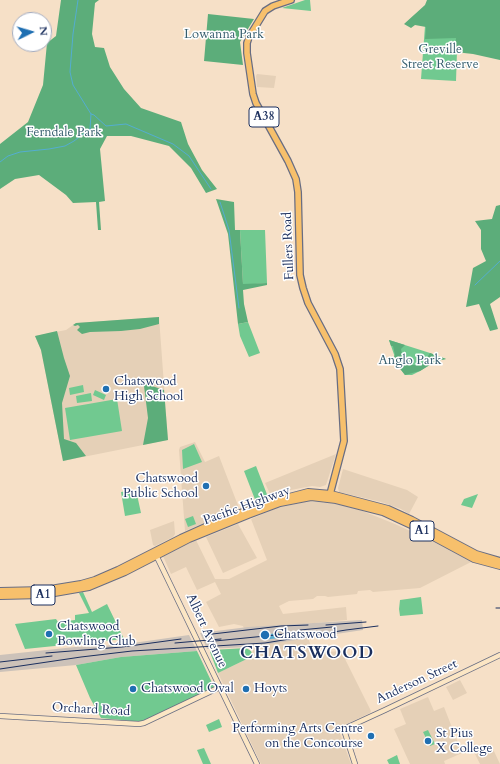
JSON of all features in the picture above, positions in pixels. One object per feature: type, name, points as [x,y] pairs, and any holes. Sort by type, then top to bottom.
[{"type":"highway","name":"Pacific Highway","points":[[330,496],[388,514],[474,559],[500,566]]},
{"type":"highway","name":"Pacific Highway","points":[[0,591],[44,590],[81,584],[107,575],[199,534],[276,504],[302,498],[330,496],[373,504],[399,513],[476,554],[500,561]]},
{"type":"highway","name":"Pacific Highway","points":[[0,596],[43,595],[89,587],[119,575],[155,553]]},
{"type":"main road","name":"Fullers Road","points":[[291,0],[273,6],[264,13],[248,41],[247,53],[256,103],[288,161],[296,179],[298,192],[300,275],[303,288],[308,304],[336,354],[340,369],[344,441],[330,496]]},
{"type":"street","name":"Albert Avenue","points":[[155,553],[257,764]]},
{"type":"street","name":"Anderson Street","points":[[355,764],[345,731],[346,728],[391,708],[500,655]]},
{"type":"street","name":"Orchard Road","points":[[0,716],[139,724],[220,687]]},
{"type":"shaded area","points":[[257,74],[276,76],[274,88],[257,87]]},
{"type":"shaded area","name":"Chatswood High School","points":[[159,317],[168,440],[63,461],[41,350],[35,336],[66,330],[76,323]]},
{"type":"shaded area","name":"Chatswood Public School","points":[[195,442],[205,462],[219,456],[239,508],[225,513],[225,511],[222,512],[223,515],[185,531],[179,450],[180,447]]},
{"type":"shaded area","points":[[336,454],[326,485],[291,490],[271,496],[265,483]]},
{"type":"shaded area","points":[[343,469],[407,490],[418,497],[409,514],[401,509],[381,502],[339,492],[338,488]]},
{"type":"shaded area","points":[[310,501],[336,504],[360,510],[430,540],[471,562],[420,588],[373,592],[370,590],[358,591],[357,594],[328,597],[317,596],[313,599],[289,601],[279,606],[283,614],[346,607],[347,620],[304,624],[313,653],[341,651],[371,711],[370,713],[338,728],[351,764],[261,764],[218,673],[251,657],[255,657],[243,626],[234,624],[219,627],[206,602],[221,594],[215,582],[197,590],[186,567],[171,574],[163,556],[196,540],[215,579],[229,579],[267,560],[251,519],[277,508]]},
{"type":"shaded area","points":[[174,521],[175,534],[173,537],[155,546],[153,545],[150,530]]},
{"type":"shaded area","points":[[238,524],[257,558],[223,573],[206,537]]},
{"type":"shaded area","points":[[362,620],[363,630],[249,647],[207,649],[200,633],[248,627]]},
{"type":"shaded area","points":[[189,635],[197,651],[121,657],[76,665],[0,672],[0,655],[75,647],[119,645]]},
{"type":"shaded area","name":"St Pius X College","points":[[460,680],[467,693],[453,700],[446,687]]},
{"type":"shaded area","name":"St Pius X College","points":[[428,697],[434,711],[444,707],[462,753],[444,761],[445,764],[410,764],[394,729],[406,724],[400,709]]},
{"type":"shaded area","points":[[492,747],[500,764],[480,764],[475,754]]},
{"type":"green space","name":"Ferndale Park","points":[[61,0],[99,0],[95,3],[92,34],[95,47],[104,48],[110,67],[124,89],[141,108],[181,122],[188,144],[202,170],[217,189],[206,193],[191,168],[169,146],[131,136],[107,136],[100,149],[105,201],[99,202],[101,230],[98,230],[96,202],[73,203],[66,195],[39,175],[15,179],[0,189],[0,144],[28,122],[43,85],[46,52],[52,52],[52,39],[56,36]]},
{"type":"green space","points":[[305,0],[310,0],[311,11],[282,8]]},
{"type":"green space","points":[[427,0],[500,0],[500,60],[455,52],[456,38],[425,39],[426,27],[415,25],[411,28],[404,24],[425,5]]},
{"type":"green space","name":"Greville Street Reserve","points":[[500,0],[457,51],[456,81],[421,79],[425,26]]},
{"type":"green space","name":"Lowanna Park","points":[[208,14],[254,19],[240,42],[243,65],[204,61]]},
{"type":"green space","points":[[216,199],[234,202],[235,230],[240,230],[243,284],[267,283],[267,285],[243,290],[248,322],[238,324],[228,234]]},
{"type":"green space","points":[[500,205],[500,297],[490,304],[498,329],[490,331],[479,304],[466,307],[473,268],[486,261],[481,249],[481,230],[475,221],[492,219],[496,206]]},
{"type":"green space","points":[[240,230],[265,230],[267,283],[243,285]]},
{"type":"green space","points":[[159,317],[159,324],[140,329],[121,331],[90,332],[82,334],[77,330],[80,327],[78,325],[73,325],[76,323]]},
{"type":"green space","points":[[248,322],[260,353],[249,357],[240,336],[238,324]]},
{"type":"green space","points":[[57,331],[70,376],[62,403],[64,439],[76,443],[86,456],[63,461],[41,350],[35,336]]},
{"type":"green space","name":"Anglo Park","points":[[389,340],[446,359],[436,361],[412,375],[405,375],[398,366]]},
{"type":"green space","points":[[389,340],[405,345],[401,349],[402,354],[400,361],[408,365],[423,364],[430,353],[446,359],[436,361],[420,371],[405,375],[398,366],[394,356],[393,346],[391,346]]},
{"type":"green space","points":[[146,384],[164,390],[168,440],[143,445],[148,418],[144,386]]},
{"type":"green space","points":[[83,385],[84,392],[70,395],[69,388]]},
{"type":"green space","points":[[95,390],[106,395],[104,400],[93,395]]},
{"type":"green space","points":[[91,393],[92,401],[77,403],[76,396]]},
{"type":"green space","points":[[117,399],[122,431],[70,440],[65,408]]},
{"type":"green space","points":[[194,444],[202,462],[183,469],[182,450]]},
{"type":"green space","points":[[256,466],[268,497],[256,502],[244,471]]},
{"type":"green space","points":[[136,490],[141,513],[125,516],[121,492]]},
{"type":"green space","points":[[478,494],[472,508],[461,505],[464,499]]},
{"type":"green space","points":[[193,516],[196,524],[188,527],[185,519]]},
{"type":"green space","points":[[83,592],[92,612],[107,604],[124,639],[25,649],[15,624],[56,619],[58,622],[75,620],[75,615],[89,613],[79,593]]},
{"type":"green space","points":[[421,597],[423,614],[400,616],[400,600]]},
{"type":"green space","points":[[246,648],[251,651],[251,657],[218,673],[210,652],[212,650]]},
{"type":"green space","points":[[197,651],[214,687],[142,722],[101,718],[90,698],[76,665],[121,657]]},
{"type":"green space","points":[[219,719],[222,727],[209,732],[206,725]]},
{"type":"green space","points":[[428,730],[435,744],[430,746],[423,732]]},
{"type":"green space","points":[[204,748],[211,764],[203,764],[197,750]]},
{"type":"green space","points":[[397,755],[400,764],[389,764],[387,760]]},
{"type":"water","points":[[279,633],[279,638],[262,640],[261,635]]},
{"type":"waterway","points":[[78,0],[73,34],[70,72],[73,85],[91,114],[106,126],[126,124],[173,144],[189,156],[211,189]]},
{"type":"waterway","points":[[0,162],[8,156],[20,152],[65,146],[90,129],[91,114]]},
{"type":"waterway","points":[[220,202],[229,230],[239,308]]},
{"type":"waterway","points":[[475,285],[500,261]]},
{"type":"railway","points":[[326,625],[366,622]]},
{"type":"railway","points":[[204,635],[281,626],[308,625]]},
{"type":"railway","points":[[0,669],[132,651],[265,643],[378,626]]},
{"type":"railway","points":[[300,630],[332,627]]},
{"type":"railway","points":[[215,641],[306,632]]},
{"type":"railway","points":[[46,653],[122,647],[181,639]]},
{"type":"railway","points":[[175,643],[221,639]]},
{"type":"railway","points":[[0,662],[52,656]]},
{"type":"place","name":"Chatswood High School","points":[[106,389]]},
{"type":"place","name":"Chatswood Public School","points":[[206,486]]},
{"type":"place","name":"Chatswood Bowling Club","points":[[49,634]]},
{"type":"place","name":"Chatswood","points":[[265,635]]},
{"type":"place","name":"Chatswood Oval","points":[[133,689]]},
{"type":"place","name":"Hoyts","points":[[246,689]]},
{"type":"place","name":"Performing Arts Centre on the Concourse","points":[[371,736]]},
{"type":"place","name":"St Pius X College","points":[[428,741]]},
{"type":"district","name":"CHATSWOOD","points":[[307,654]]}]
